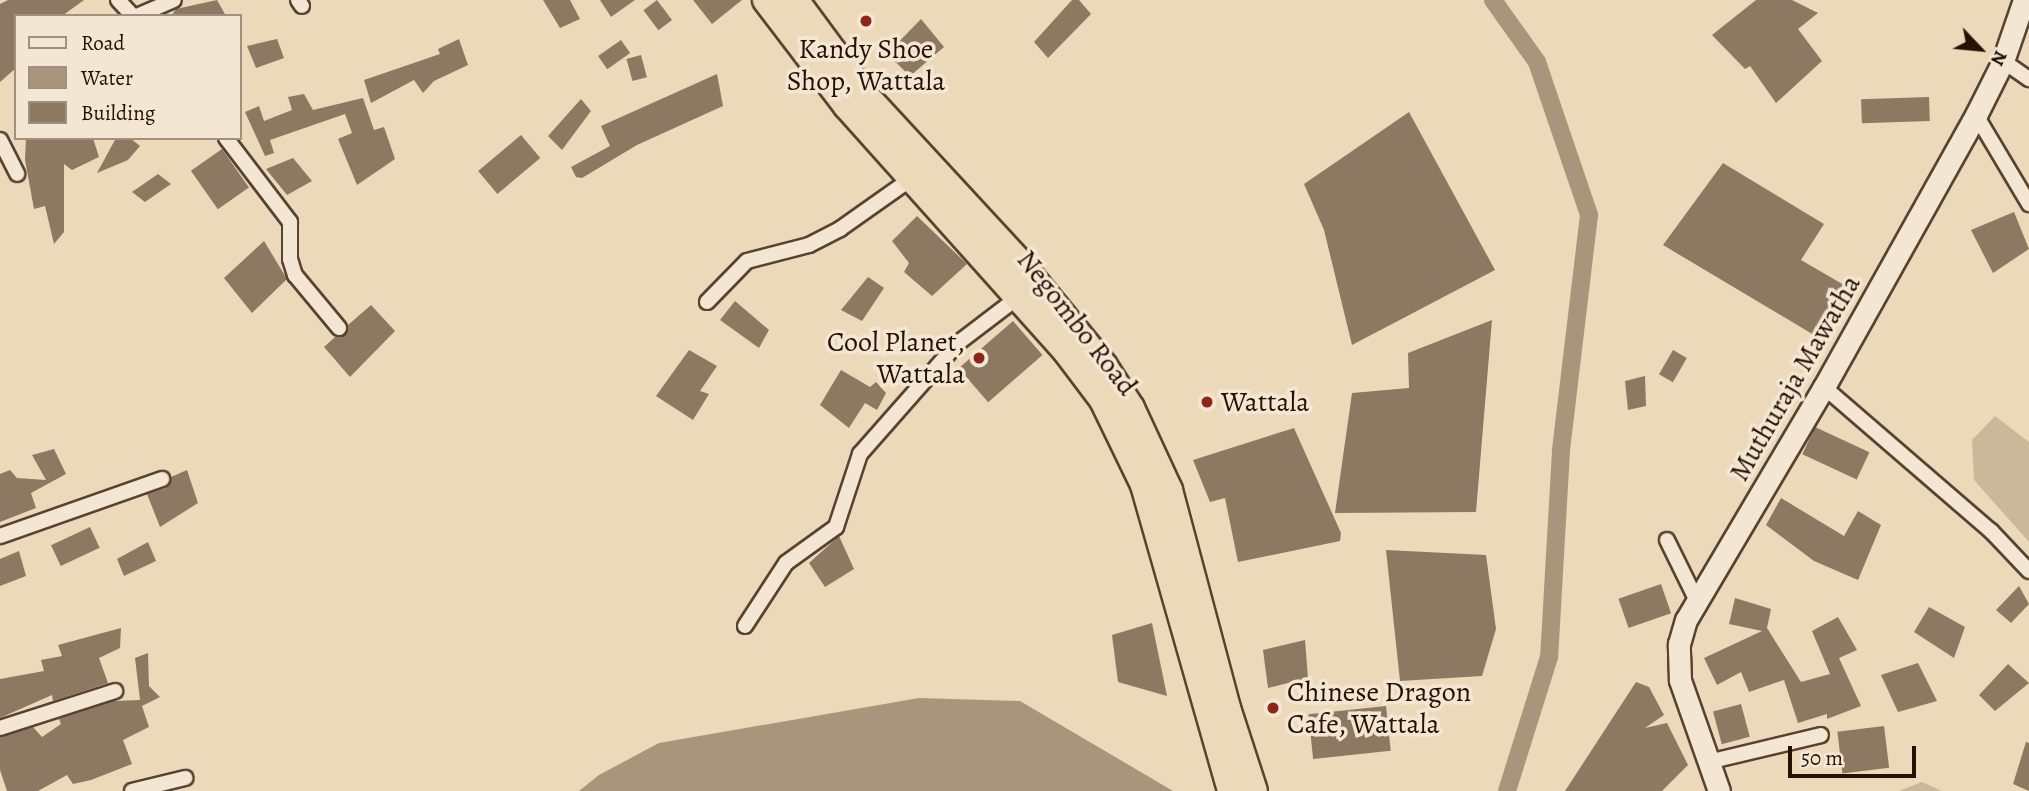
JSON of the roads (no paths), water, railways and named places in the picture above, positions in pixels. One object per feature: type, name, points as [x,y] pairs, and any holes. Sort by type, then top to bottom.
[{"type":"highway","name":"Negombo Road","points":[[766,0],[847,106],[911,179],[1026,289],[1114,381],[1162,472],[1254,791]]},
{"type":"highway","name":"Negombo Road","points":[[795,0],[865,95],[1026,289],[1089,381],[1129,451],[1166,557],[1231,791]]},
{"type":"street","points":[[118,0],[133,14]]},
{"type":"street","points":[[140,14],[174,0]]},
{"type":"street","name":"Muthuraja Mawatha","points":[[1719,791],[1680,680],[1679,645],[1697,601],[1824,387],[1976,115],[2003,61],[2024,0]]},
{"type":"street","points":[[2003,61],[2029,79]]},
{"type":"street","points":[[1976,115],[2029,204]]},
{"type":"street","points":[[0,140],[17,174]]},
{"type":"street","points":[[228,140],[290,222],[290,259],[295,275],[339,328]]},
{"type":"street","points":[[707,302],[747,261],[808,245],[840,229],[911,179]]},
{"type":"street","points":[[745,626],[786,563],[836,527],[860,454],[958,344],[1026,289]]},
{"type":"street","points":[[1824,387],[1992,531],[2029,571]]},
{"type":"street","points":[[0,536],[162,478]]},
{"type":"street","points":[[1667,540],[1697,601]]},
{"type":"street","points":[[0,729],[116,691]]},
{"type":"street","points":[[1708,762],[1821,735]]},
{"type":"street","points":[[132,791],[185,778]]},
{"type":"water","points":[[919,698],[1020,701],[1173,791],[579,791],[599,775],[659,743]]},
{"type":"waterway","points":[[1493,0],[1537,62],[1589,215],[1561,451],[1549,657],[1507,791]]},
{"type":"place","name":"Kandy Shoe Shop, Wattala","points":[[866,21]]},
{"type":"place","name":"Cool Planet, Wattala","points":[[979,358]]},
{"type":"place","name":"Wattala","points":[[1207,402]]},
{"type":"place","name":"Chinese Dragon Cafe, Wattala","points":[[1273,708]]}]
